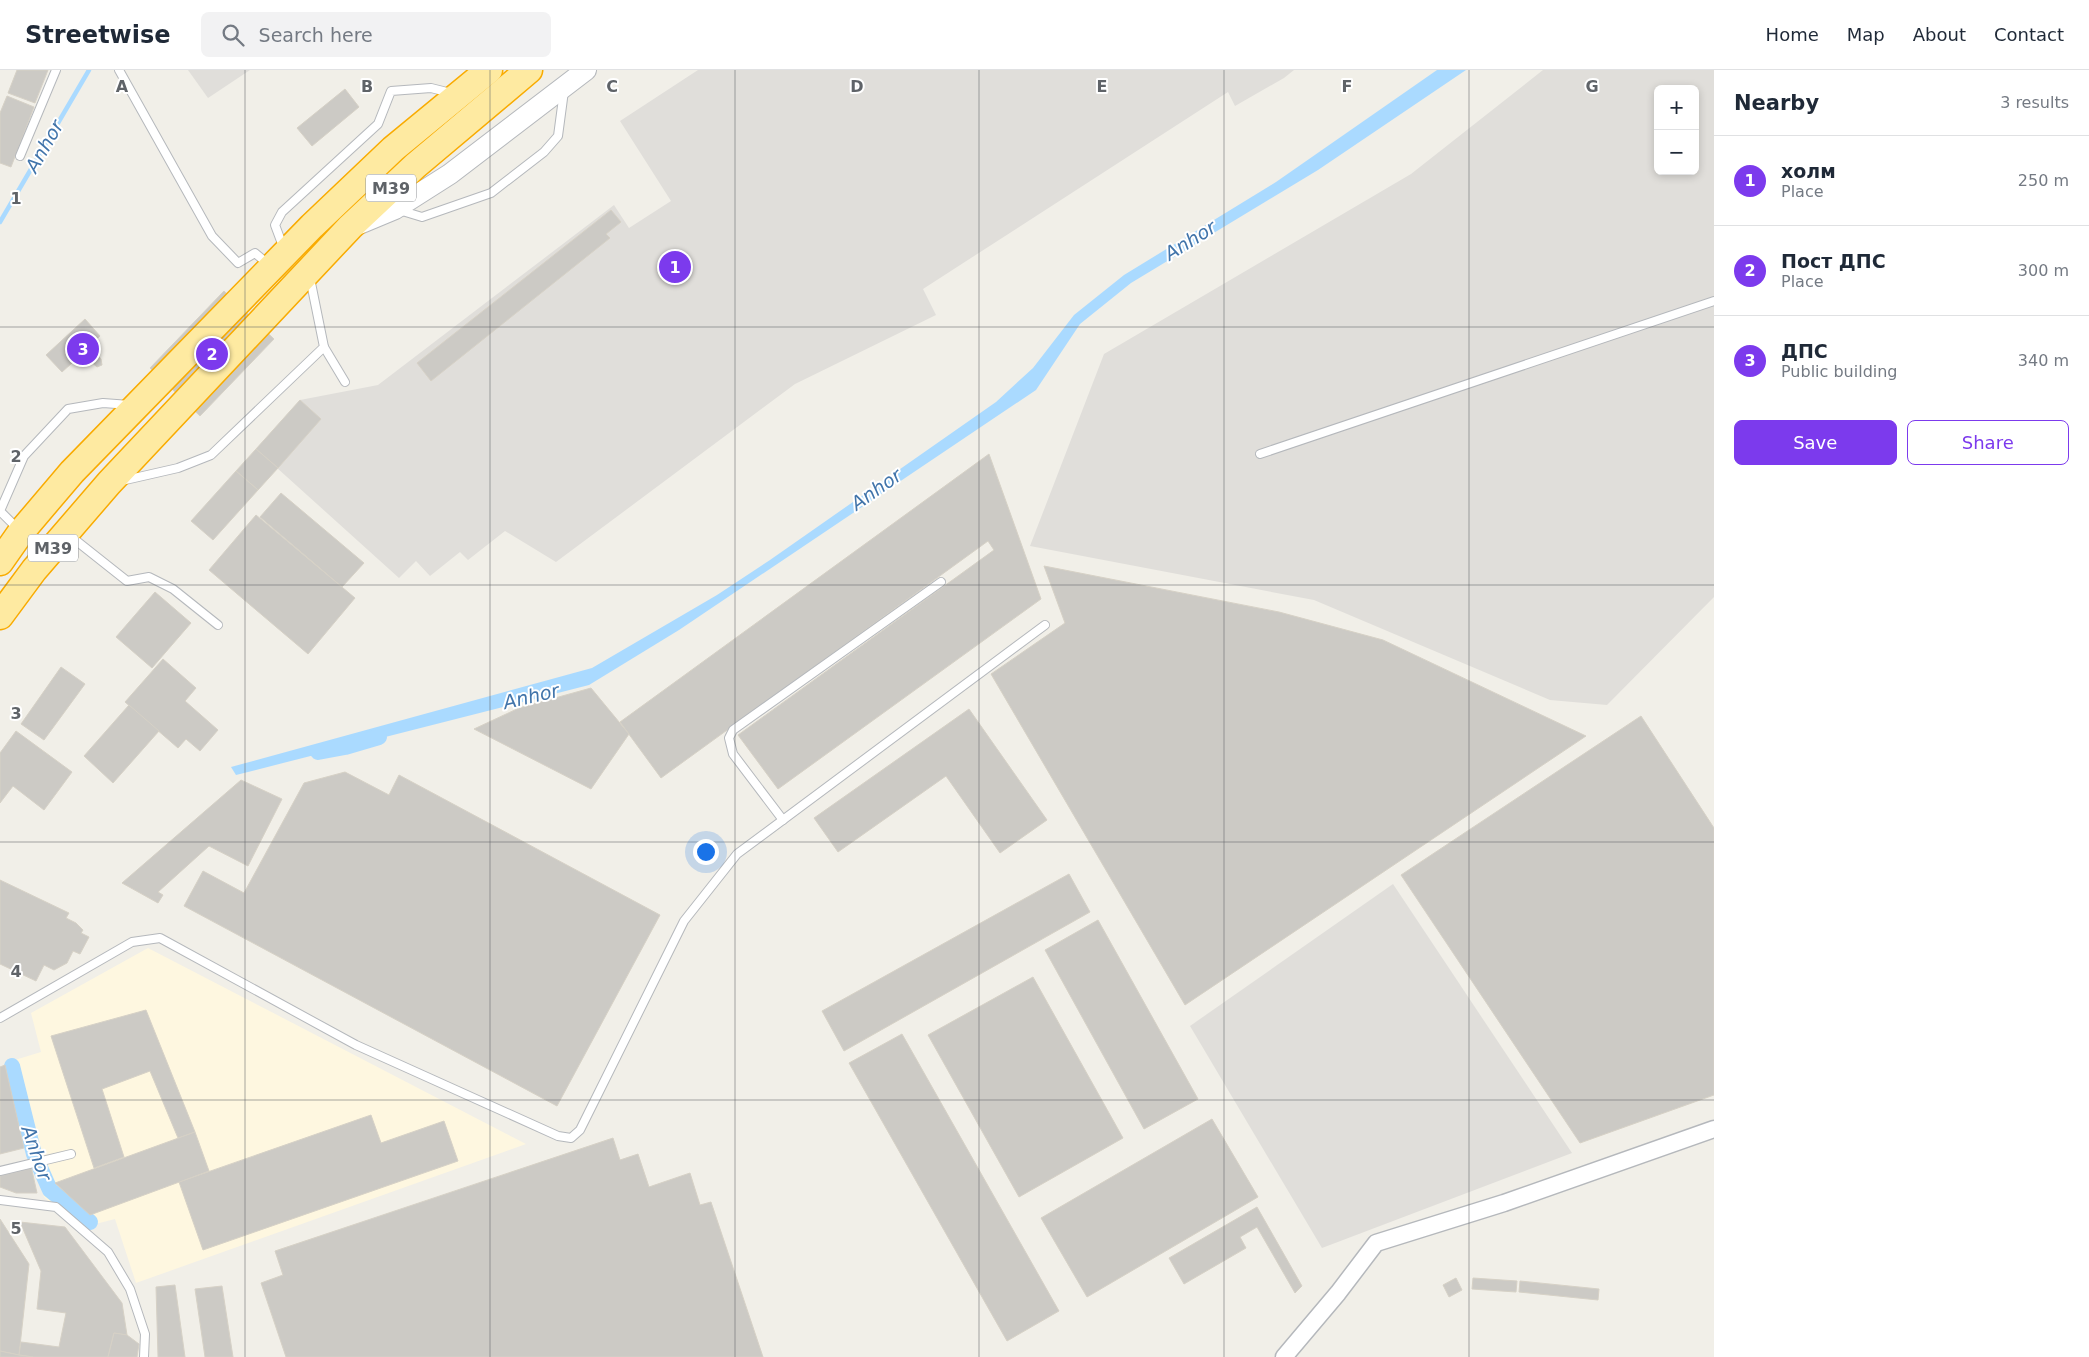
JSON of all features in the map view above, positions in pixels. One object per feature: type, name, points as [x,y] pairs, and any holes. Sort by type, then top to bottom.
[{"type":"highway","name":"M39","points":[[0,548],[21,532],[72,472],[365,174],[458,94],[489,70]]},
{"type":"highway","name":"M39","points":[[0,616],[65,532],[109,483],[350,227],[415,166],[530,70]]},
{"type":"highway","points":[[0,562],[21,532]]},
{"type":"street","name":"M39","points":[[350,227],[395,209],[450,174],[565,84],[586,70]]},
{"type":"street","points":[[1284,1357],[1338,1293],[1376,1243],[1504,1204],[1714,1129]]},
{"type":"lane","points":[[20,156],[56,70]]},
{"type":"lane","points":[[119,70],[212,236],[238,263],[255,252],[279,260],[276,225],[282,212],[378,124],[391,91],[431,88],[458,94]]},
{"type":"lane","points":[[395,209],[422,217],[491,193],[544,152],[558,136],[565,84]]},
{"type":"lane","points":[[309,271],[324,347],[345,382]]},
{"type":"lane","points":[[1260,454],[1714,301]]},
{"type":"lane","points":[[109,483],[178,468],[211,456],[324,347]]},
{"type":"lane","points":[[21,532],[0,511],[24,456],[68,409],[103,403],[137,405]]},
{"type":"lane","points":[[65,532],[127,581],[149,576],[173,589],[218,625]]},
{"type":"lane","points":[[783,820],[733,754],[729,738],[733,730],[942,582]]},
{"type":"lane","points":[[0,1018],[132,942],[160,938],[356,1045],[558,1136],[571,1138],[580,1130],[684,921],[738,854],[1045,625]]},
{"type":"lane","points":[[0,1170],[71,1154]]},
{"type":"lane","points":[[0,1200],[56,1207],[108,1252],[130,1289],[145,1334],[144,1357]]},
{"type":"shaded area","points":[[188,70],[250,70],[208,98]]},
{"type":"shaded area","points":[[698,70],[1294,70],[1284,78],[1235,106],[1228,92],[923,289],[936,315],[795,384],[556,562],[505,531],[468,560],[460,552],[430,576],[416,561],[399,578],[256,449],[300,400],[378,385],[614,205],[629,228],[671,201],[620,121]]},
{"type":"shaded area","points":[[1543,70],[1714,70],[1714,597],[1607,705],[1550,700],[1314,600],[1030,546],[1104,354],[1411,174]]},
{"type":"shaded area","points":[[1393,884],[1572,1153],[1322,1248],[1190,1026]]},
{"type":"shaded area","points":[[148,948],[526,1144],[136,1283],[115,1219],[76,1229],[44,1197],[5,1063],[41,1052],[31,1013]]},
{"type":"water","points":[[1437,70],[1466,70],[1318,170],[1131,283],[1080,324],[1036,390],[679,630],[589,685],[236,775],[231,767],[592,668],[717,595],[996,402],[1033,368],[1074,315],[1124,275],[1276,182]]},
{"type":"building","points":[[17,70],[48,70],[35,103],[8,93]]},
{"type":"building","points":[[345,89],[359,107],[312,146],[297,128]]},
{"type":"building","points":[[7,96],[34,107],[11,167],[0,163],[0,113]]},
{"type":"building","points":[[611,210],[621,222],[606,234],[610,238],[431,381],[417,363]]},
{"type":"building","points":[[224,291],[274,339],[200,416],[150,368]]},
{"type":"building","points":[[85,319],[100,336],[90,346],[101,359],[102,365],[97,367],[82,354],[62,372],[46,355]]},
{"type":"building","points":[[300,400],[321,419],[278,468],[256,449]]},
{"type":"building","points":[[256,449],[278,468],[258,490],[236,471]]},
{"type":"building","points":[[989,454],[1041,599],[778,789],[738,735],[994,550],[988,541],[661,778],[620,722]]},
{"type":"building","points":[[236,471],[258,490],[213,540],[191,521]]},
{"type":"building","points":[[281,493],[364,563],[342,587],[260,517]]},
{"type":"building","points":[[256,515],[355,598],[308,654],[209,570]]},
{"type":"building","points":[[1044,566],[1279,612],[1383,640],[1586,736],[1185,1005],[991,674],[1065,623]]},
{"type":"building","points":[[155,592],[191,623],[152,668],[116,637]]},
{"type":"building","points":[[163,659],[196,688],[185,701],[218,730],[200,751],[186,739],[178,748],[125,702]]},
{"type":"building","points":[[61,667],[85,684],[44,740],[21,724]]},
{"type":"building","points":[[591,688],[629,734],[591,789],[474,729],[519,708]]},
{"type":"building","points":[[129,705],[159,731],[113,783],[84,756]]},
{"type":"building","points":[[969,709],[1047,820],[1000,853],[946,776],[838,852],[814,818]]},
{"type":"building","points":[[1641,716],[1714,828],[1714,1095],[1580,1143],[1401,875]]},
{"type":"building","points":[[16,731],[72,772],[44,810],[13,786],[0,803],[0,753]]},
{"type":"building","points":[[345,772],[389,795],[399,775],[660,915],[557,1106],[184,906],[203,871],[244,893],[304,783]]},
{"type":"building","points":[[241,780],[282,799],[248,866],[209,846],[158,892],[163,895],[158,903],[122,883]]},
{"type":"building","points":[[1069,874],[1090,912],[844,1051],[822,1011]]},
{"type":"building","points":[[0,880],[69,913],[66,918],[76,923],[83,930],[81,933],[89,937],[80,954],[73,951],[67,963],[54,970],[44,965],[36,981],[0,964]]},
{"type":"building","points":[[1098,920],[1198,1099],[1144,1129],[1045,950]]},
{"type":"building","points":[[1033,977],[1123,1138],[1019,1197],[928,1035]]},
{"type":"building","points":[[146,1010],[195,1132],[178,1138],[150,1071],[102,1089],[124,1157],[94,1168],[51,1036]]},
{"type":"building","points":[[902,1034],[1059,1311],[1007,1341],[849,1063]]},
{"type":"building","points":[[5,1065],[24,1148],[0,1154],[0,1067]]},
{"type":"building","points":[[371,1115],[381,1143],[444,1121],[458,1161],[203,1250],[179,1182]]},
{"type":"building","points":[[1212,1119],[1258,1197],[1087,1297],[1041,1218]]},
{"type":"building","points":[[195,1132],[209,1171],[90,1215],[55,1183]]},
{"type":"building","points":[[613,1138],[620,1160],[638,1154],[649,1187],[690,1173],[700,1205],[711,1202],[763,1357],[286,1357],[261,1283],[283,1275],[275,1251]]},
{"type":"building","points":[[31,1166],[37,1193],[16,1193],[0,1187],[0,1173]]},
{"type":"building","points":[[1257,1207],[1302,1286],[1295,1293],[1257,1227],[1240,1237],[1246,1248],[1184,1284],[1169,1258]]},
{"type":"building","points":[[0,1219],[29,1264],[19,1355],[0,1351]]},
{"type":"building","points":[[20,1222],[65,1227],[122,1303],[127,1335],[114,1333],[108,1357],[33,1357],[19,1355],[21,1342],[59,1347],[66,1313],[37,1309],[41,1271]]},
{"type":"building","points":[[1456,1278],[1462,1290],[1449,1297],[1443,1285]]},
{"type":"building","points":[[1473,1278],[1517,1281],[1516,1292],[1472,1289]]},
{"type":"building","points":[[1520,1281],[1599,1289],[1598,1300],[1519,1292]]},
{"type":"building","points":[[175,1285],[185,1357],[158,1357],[156,1287]]},
{"type":"building","points":[[222,1286],[233,1357],[205,1357],[195,1289]]},
{"type":"building","points":[[114,1333],[127,1335],[139,1344],[137,1357],[108,1357]]},
{"type":"building","points":[[0,1351],[19,1355],[33,1357],[0,1357]]},
{"type":"waterway","name":"Anhor","points":[[0,222],[89,70]]},
{"type":"waterway","name":"Anhor","points":[[318,752],[345,747],[379,737]]},
{"type":"waterway","name":"Anhor","points":[[12,1066],[34,1154],[50,1190],[90,1222]]},
{"type":"place","name":"холм","points":[[675,267]]},
{"type":"place","name":"ДПС","points":[[83,349]]},
{"type":"place","name":"Пост ДПС","points":[[212,354]]}]
